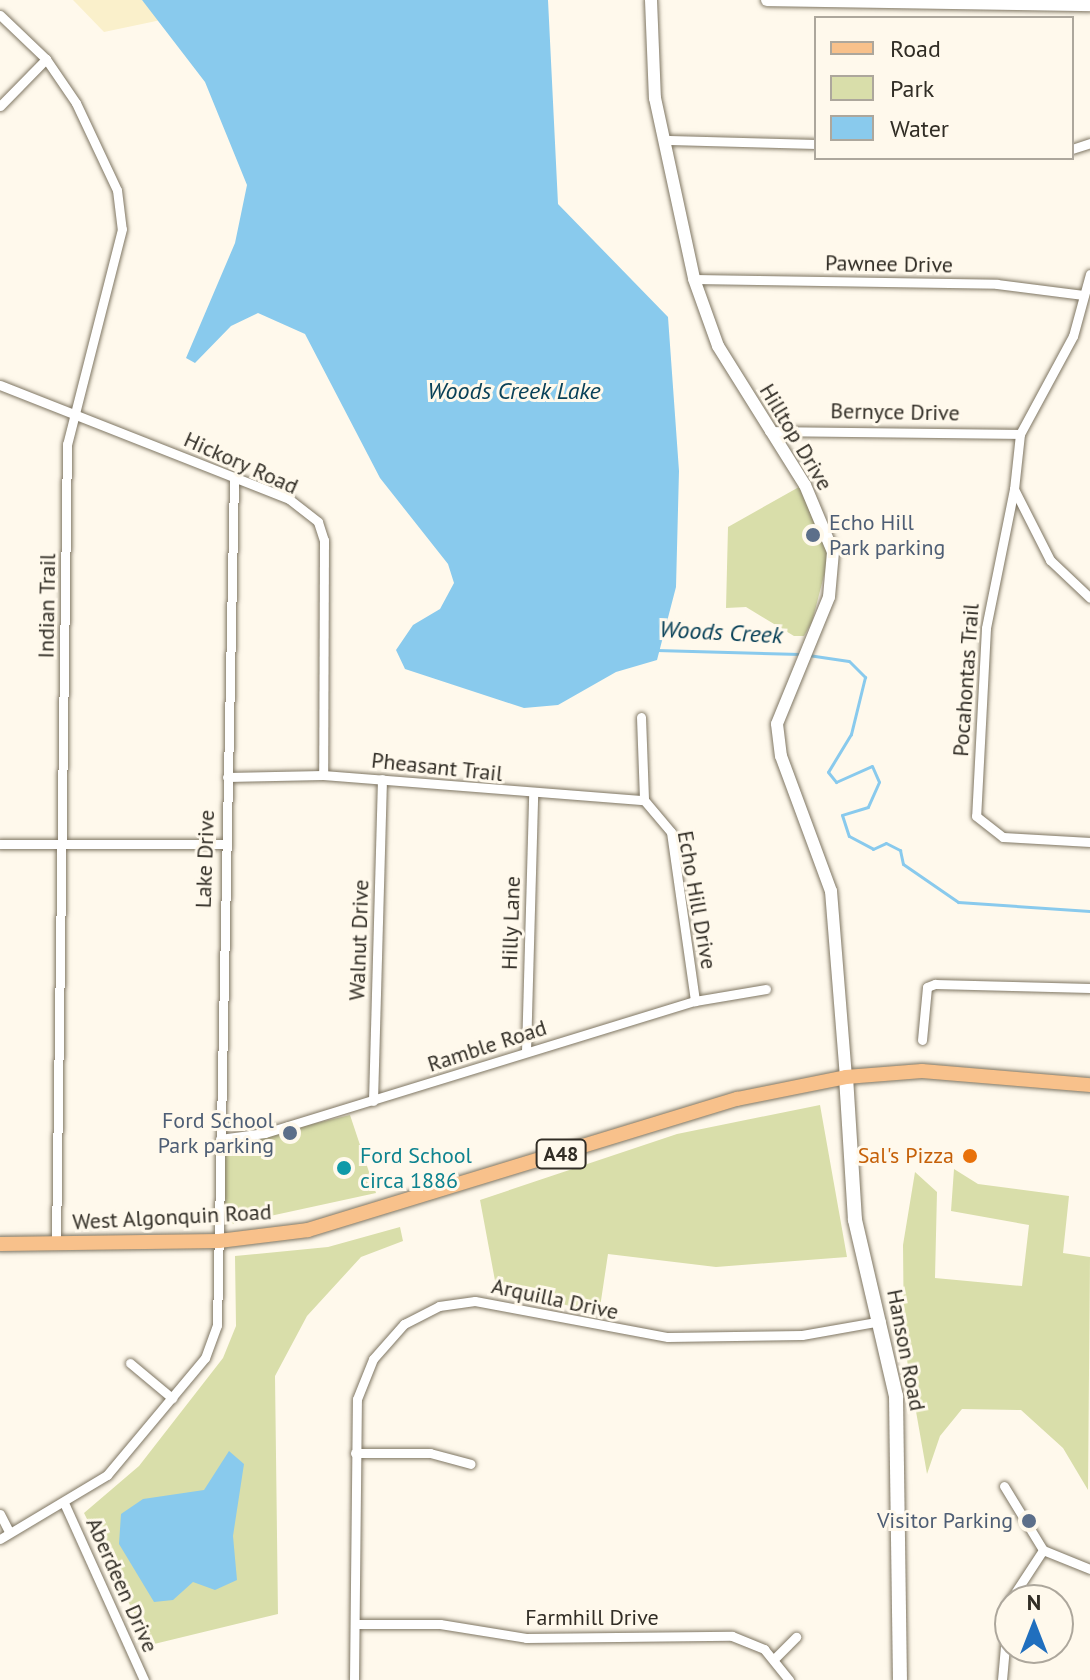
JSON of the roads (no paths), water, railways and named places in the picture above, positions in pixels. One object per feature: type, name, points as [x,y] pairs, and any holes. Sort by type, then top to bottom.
[{"type":"main road","name":"West Algonquin Road","points":[[0,1244],[219,1241],[308,1230],[737,1099],[846,1077],[937,1072],[1090,1085]]},
{"type":"main road","name":"Hanson Road","points":[[846,1077],[855,1220],[881,1321],[896,1396],[900,1680]]},
{"type":"street","name":"Hilltop Drive","points":[[651,0],[655,98],[669,140],[694,279],[718,346],[832,545],[832,586],[817,628],[780,708],[778,741],[831,891],[846,1077]]},
{"type":"street","points":[[767,0],[1090,5]]},
{"type":"street","name":"Indian Trail","points":[[0,15],[46,59],[91,130],[121,210],[73,410],[56,1244]]},
{"type":"street","points":[[0,106],[46,59]]},
{"type":"street","points":[[669,140],[814,144]]},
{"type":"street","points":[[1020,434],[1073,336],[1090,274]]},
{"type":"street","name":"Pawnee Drive","points":[[694,279],[997,284],[1083,295]]},
{"type":"street","name":"Hickory Road","points":[[0,385],[73,410],[234,479],[289,499],[318,522],[324,540],[323,775]]},
{"type":"street","name":"Bernyce Drive","points":[[769,431],[1020,434]]},
{"type":"street","name":"Pocahontas Trail","points":[[1020,434],[1014,489],[986,628],[976,816],[989,833],[1026,840],[1090,842]]},
{"type":"street","name":"Lake Drive","points":[[0,1539],[65,1505],[107,1475],[172,1398],[212,1341],[219,1241],[222,844],[227,777],[234,479]]},
{"type":"street","points":[[1014,489],[1050,560],[1090,598]]},
{"type":"street","points":[[641,717],[644,800]]},
{"type":"street","name":"Pheasant Trail","points":[[227,777],[323,775],[533,795],[644,800]]},
{"type":"street","name":"Walnut Drive","points":[[373,1101],[382,779]]},
{"type":"street","name":"Hilly Lane","points":[[526,1052],[533,795]]},
{"type":"street","name":"Echo Hill Drive","points":[[644,800],[671,832],[695,1001]]},
{"type":"street","points":[[0,844],[222,844]]},
{"type":"street","points":[[922,1040],[925,995],[935,984],[1090,988]]},
{"type":"street","name":"Ramble Road","points":[[220,1139],[373,1101],[695,1001],[766,989]]},
{"type":"street","name":"Arquilla Drive","points":[[354,1680],[357,1399],[373,1359],[404,1324],[457,1301],[668,1337],[802,1335],[881,1321]]},
{"type":"street","points":[[130,1363],[172,1398]]},
{"type":"street","points":[[355,1453],[430,1453],[471,1464]]},
{"type":"street","points":[[1004,1486],[1043,1550],[1090,1569]]},
{"type":"street","name":"Aberdeen Drive","points":[[65,1505],[144,1680]]},
{"type":"street","points":[[0,1514],[9,1532]]},
{"type":"street","points":[[1002,1680],[1009,1602],[1043,1550]]},
{"type":"street","name":"Farmhill Drive","points":[[356,1624],[440,1624],[526,1638],[732,1636],[775,1658]]},
{"type":"street","points":[[789,1680],[775,1658],[796,1637]]},
{"type":"water","name":"Woods Creek Lake","points":[[142,0],[548,0],[558,204],[668,317],[679,471],[676,587],[657,660],[616,672],[558,705],[524,708],[405,669],[396,650],[413,625],[440,609],[454,583],[448,564],[380,478],[305,334],[258,313],[231,326],[195,363],[186,358],[235,243],[247,185],[205,82]]},
{"type":"water","points":[[229,1451],[244,1464],[233,1536],[237,1580],[215,1590],[193,1582],[173,1600],[154,1602],[119,1544],[121,1514],[143,1499],[204,1490]]},
{"type":"waterway","name":"Woods Creek","points":[[656,650],[800,654]]},
{"type":"waterway","name":"Woods Creek","points":[[808,655],[849,661],[865,677],[851,734],[828,772],[836,782],[872,766],[879,782],[868,807],[842,815],[849,836],[873,849],[886,843],[900,850],[903,864],[958,902],[1090,911]]},
{"type":"place","name":"Echo Hill Park parking","points":[[813,535]]},
{"type":"place","name":"Ford School Park parking","points":[[290,1133]]},
{"type":"place","name":"Sal's Pizza","points":[[970,1156]]},
{"type":"place","name":"Ford School circa 1886","points":[[344,1168]]},
{"type":"place","name":"Visitor Parking","points":[[1029,1521]]}]
